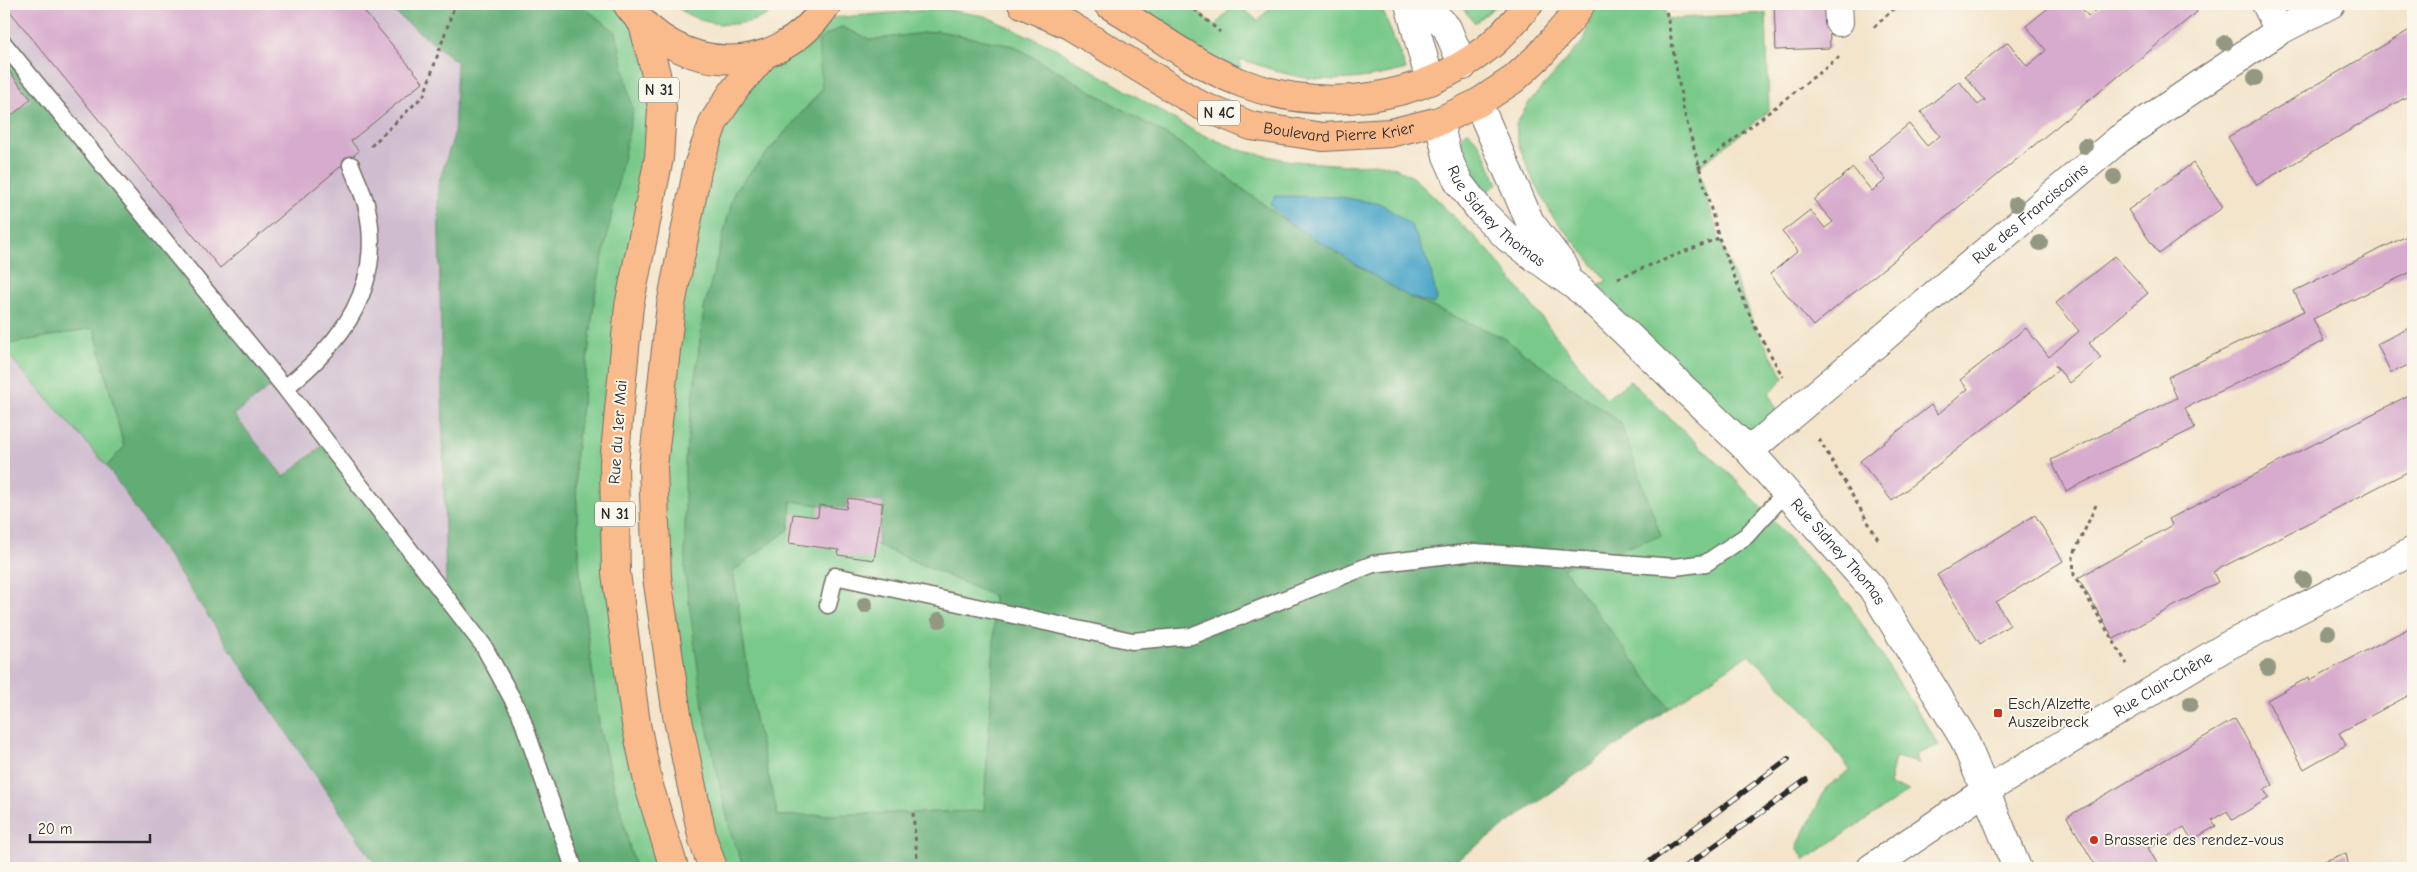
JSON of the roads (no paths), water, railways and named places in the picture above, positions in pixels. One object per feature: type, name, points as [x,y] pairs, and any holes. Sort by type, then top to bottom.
[{"type":"main road","points":[[635,14],[669,44],[699,57],[732,60],[764,54],[794,40],[817,19],[827,4]]},
{"type":"main road","name":"Boulevard Pierre Krier","points":[[1022,4],[1069,25],[1200,105],[1251,126],[1323,137],[1390,133],[1439,121],[1478,103],[1514,80],[1540,55],[1572,18],[1581,4]]},
{"type":"main road","name":"Boulevard Pierre Krier","points":[[1108,4],[1212,69],[1241,83],[1274,94],[1315,99],[1385,96],[1430,82],[1463,66],[1489,47],[1529,4]]},
{"type":"main road","name":"Rue du 1er Mai","points":[[635,14],[656,74],[662,108],[659,158],[629,306],[614,463],[616,572],[636,724],[648,786],[674,868]]},
{"type":"main road","name":"N 31","points":[[714,868],[703,840],[677,715],[657,576],[653,466],[671,305],[698,166],[714,121],[735,89],[764,54]]},
{"type":"main road","points":[[1463,66],[1478,103]]},
{"type":"main road","points":[[1430,82],[1439,121]]},
{"type":"street","points":[[1409,4],[1430,82]]},
{"type":"street","points":[[1425,4],[1447,28],[1463,66]]},
{"type":"street","points":[[2266,4],[2279,31]]},
{"type":"street","name":"Rue des Franciscains","points":[[1749,451],[2120,139],[2279,31],[2331,4]]},
{"type":"street","name":"Rue Sidney Thomas","points":[[1478,103],[1530,222],[1582,292]]},
{"type":"street","name":"Rue Sidney Thomas","points":[[1439,121],[1447,156],[1459,183],[1480,210],[1508,238],[1582,292],[1749,451],[1787,491],[1872,588],[1964,739],[2016,868]]},
{"type":"street","name":"Rue Clair-Chêne","points":[[1871,868],[1985,791],[2227,646],[2413,551]]},
{"type":"lane","points":[[4,44],[285,388],[483,645],[520,713],[574,868]]},
{"type":"lane","points":[[285,388],[308,369],[339,335],[362,297],[371,252],[369,226],[367,208],[351,165]]},
{"type":"lane","points":[[828,605],[835,576],[1132,641],[1191,636],[1373,564],[1475,552],[1675,567],[1706,563],[1746,536],[1787,491]]},
{"type":"water","points":[[1276,196],[1339,197],[1381,204],[1412,226],[1430,267],[1437,299],[1434,304],[1409,297],[1289,223],[1270,204]]},
{"type":"railway","points":[[1641,868],[1788,759]]},
{"type":"railway","points":[[1684,868],[1806,780]]},
{"type":"place","name":"Esch/Alzette, Auszeibreck","points":[[1998,713]]},
{"type":"place","name":"Brasserie des rendez-vous","points":[[2094,840]]}]
